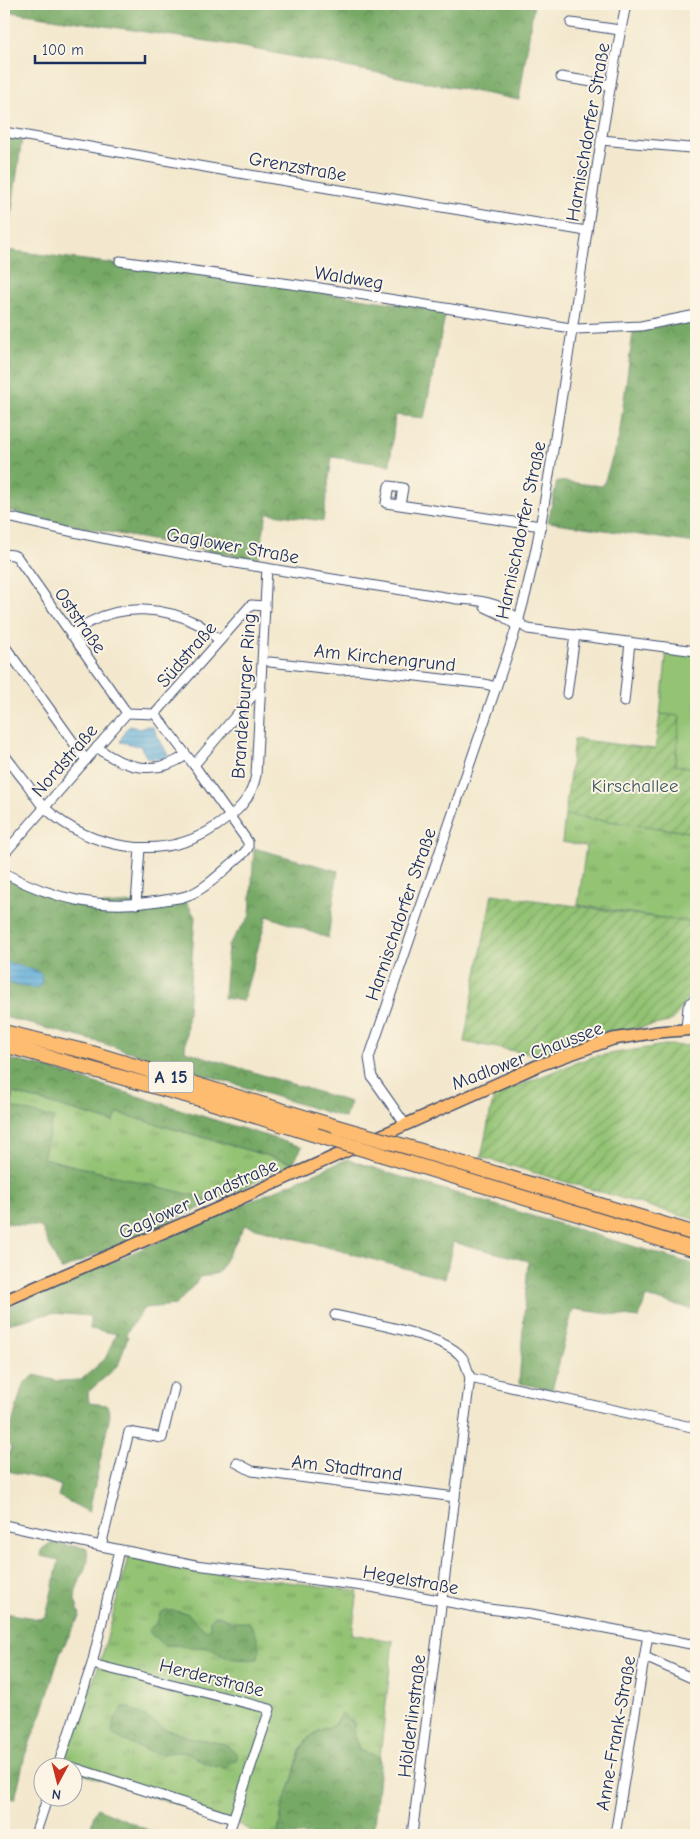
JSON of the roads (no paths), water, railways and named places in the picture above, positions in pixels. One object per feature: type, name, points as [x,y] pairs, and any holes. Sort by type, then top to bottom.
[{"type":"highway","name":"A 15","points":[[4,1032],[92,1053],[696,1234]]},
{"type":"highway","name":"A 15","points":[[4,1045],[184,1094],[696,1250]]},
{"type":"main road","name":"Madlower Chaussee","points":[[404,1124],[537,1066],[584,1048],[614,1039],[691,1029]]},
{"type":"main road","name":"Gaglower Landstraße","points":[[4,1301],[194,1219],[404,1124]]},
{"type":"street","name":"Harnischdorfer Straße","points":[[404,1124],[376,1083],[370,1070],[369,1058],[496,687],[520,625],[541,526],[573,328],[586,231],[626,4]]},
{"type":"street","points":[[571,23],[620,30]]},
{"type":"street","points":[[561,77],[611,85]]},
{"type":"street","name":"Grenzstraße","points":[[4,132],[586,231]]},
{"type":"street","points":[[602,140],[690,148],[696,145]]},
{"type":"street","name":"Waldweg","points":[[120,261],[230,275],[573,328],[608,329],[641,326],[696,315]]},
{"type":"street","points":[[400,505],[541,526]]},
{"type":"street","name":"Gaglower Straße","points":[[4,516],[60,530],[267,568],[457,599],[490,609],[520,625]]},
{"type":"street","name":"Oststraße","points":[[4,554],[17,557],[127,713]]},
{"type":"street","name":"Brandenburger Ring","points":[[4,754],[44,807],[62,821],[92,837],[122,846],[140,848],[161,847],[184,842],[210,831],[230,817],[242,806],[254,787],[267,568]]},
{"type":"street","name":"Südstraße","points":[[127,713],[155,714],[251,605],[265,606]]},
{"type":"street","points":[[71,635],[89,622],[102,617],[123,611],[136,610],[173,614],[200,626],[220,640]]},
{"type":"street","points":[[520,625],[575,635],[696,651]]},
{"type":"street","points":[[567,694],[575,635]]},
{"type":"street","points":[[624,702],[630,642]]},
{"type":"street","points":[[4,645],[86,760]]},
{"type":"street","name":"Am Kirchengrund","points":[[270,662],[340,670],[356,669],[485,684],[496,687]]},
{"type":"street","points":[[194,765],[255,693],[261,689]]},
{"type":"street","name":"Nordstraße","points":[[5,851],[127,713]]},
{"type":"street","points":[[4,872],[62,898],[89,903],[136,904],[186,896],[204,886],[244,853],[248,848],[248,842],[194,765],[155,714]]},
{"type":"street","points":[[97,747],[108,756],[122,763],[136,766],[163,766],[176,762],[186,755]]},
{"type":"street","points":[[136,904],[140,848]]},
{"type":"street","points":[[691,1029],[688,1007],[696,996]]},
{"type":"street","points":[[335,1315],[420,1335],[450,1346],[460,1354],[466,1364],[470,1378],[442,1600]]},
{"type":"street","points":[[470,1378],[696,1428]]},
{"type":"street","points":[[102,1546],[129,1432],[162,1438],[174,1388]]},
{"type":"street","name":"Am Stadtrand","points":[[237,1463],[252,1472],[455,1497]]},
{"type":"street","name":"Hegelstraße","points":[[4,1525],[119,1550],[196,1564],[371,1587],[480,1608],[531,1614],[696,1645]]},
{"type":"street","points":[[61,1756],[92,1664],[119,1550]]},
{"type":"street","name":"Hölderlinstraße","points":[[412,1835],[442,1600]]},
{"type":"street","name":"Anne-Frank-Straße","points":[[614,1835],[648,1635]]},
{"type":"street","points":[[645,1657],[696,1680]]},
{"type":"street","name":"Herderstraße","points":[[92,1664],[270,1709],[228,1835]]},
{"type":"street","points":[[82,1770],[233,1819]]},
{"type":"street","points":[[35,1835],[45,1806]]},
{"type":"water","points":[[130,726],[140,729],[147,726],[153,727],[168,755],[167,757],[160,759],[147,758],[140,746],[120,742],[125,730]]},
{"type":"water","points":[[4,961],[37,971],[41,975],[42,981],[39,987],[32,988],[4,982]]},
{"type":"park label","name":"Kirschallee","points":[[635,785]]}]
